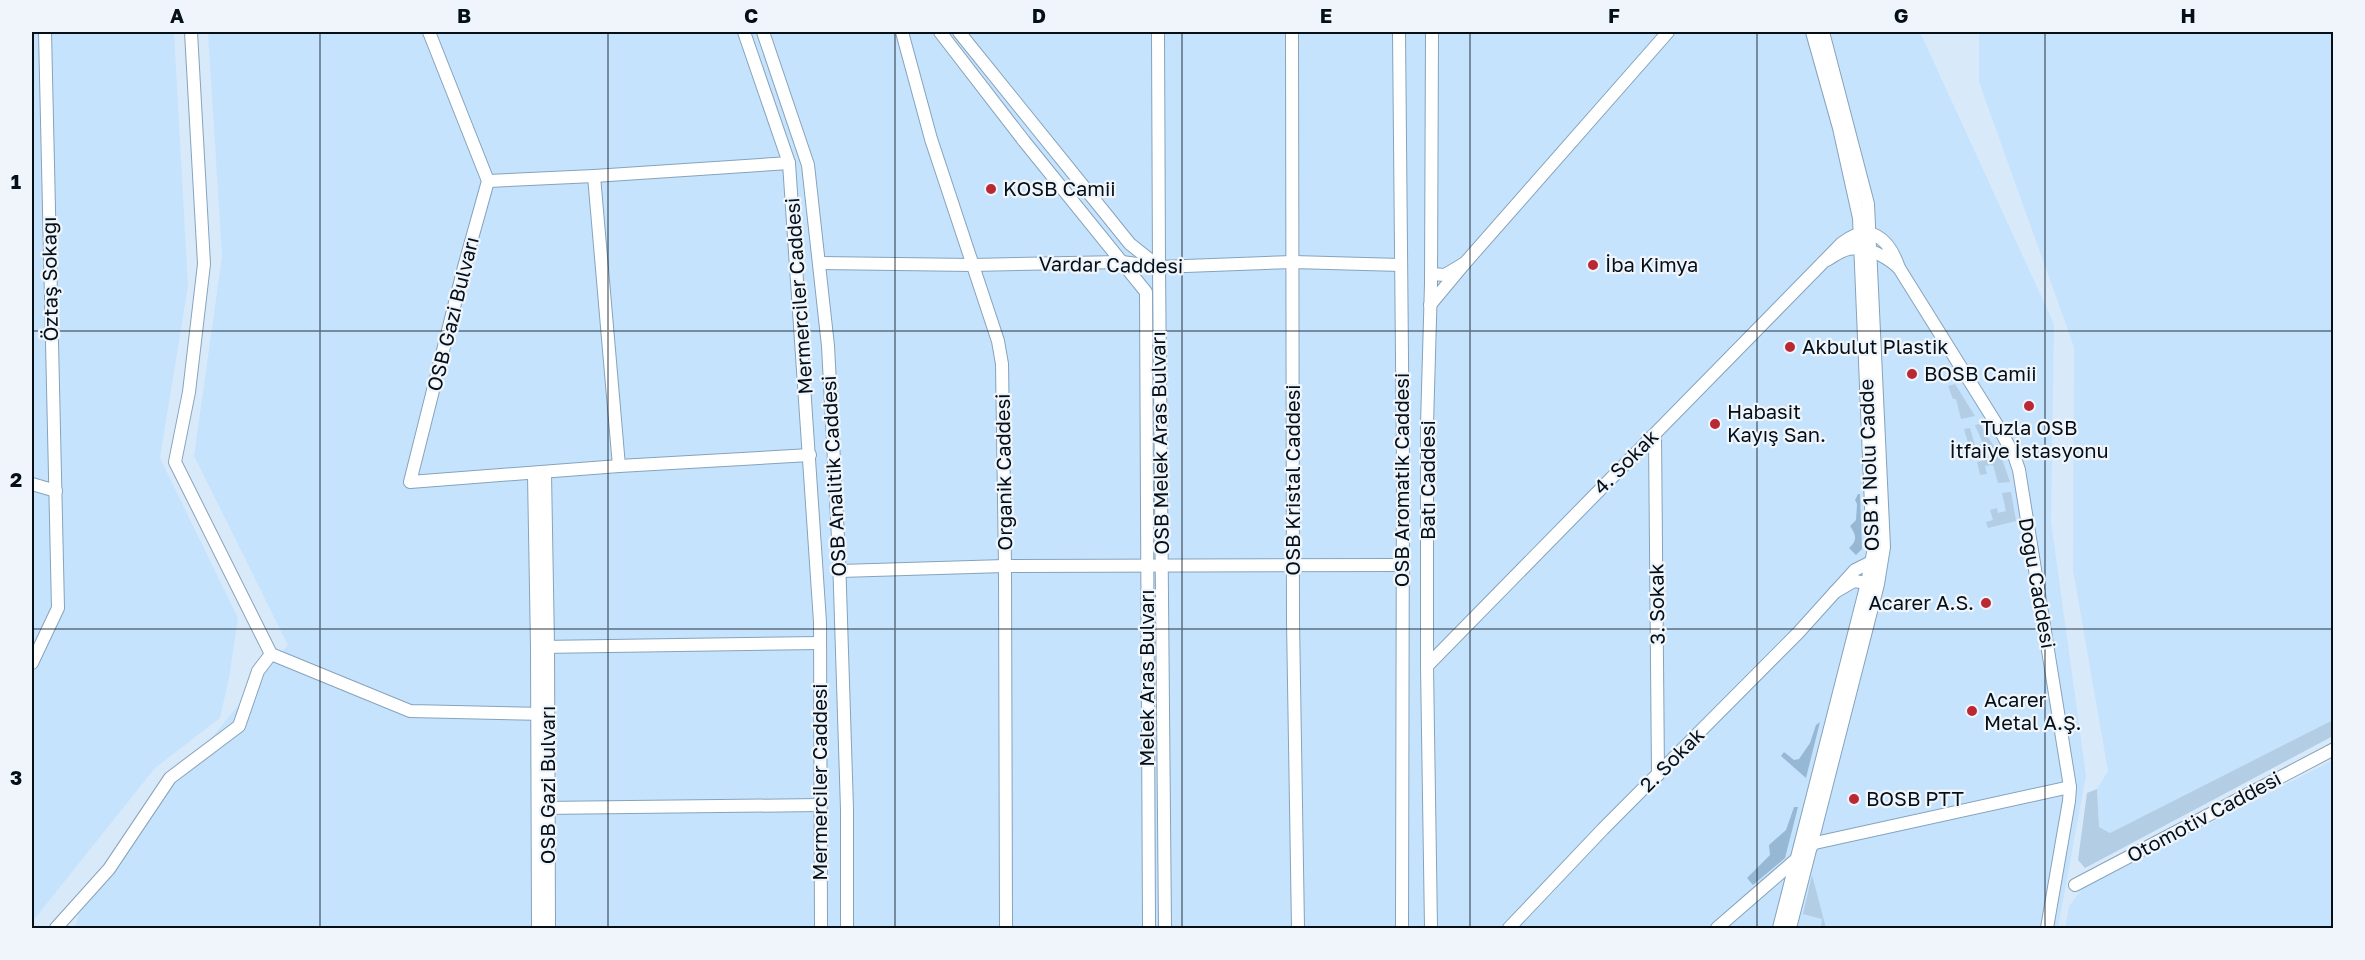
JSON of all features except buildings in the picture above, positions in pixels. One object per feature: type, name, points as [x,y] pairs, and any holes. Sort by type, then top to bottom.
[{"type":"street","name":"Öztaş Sokağı","points":[[32,663],[58,608],[45,32]]},
{"type":"street","points":[[191,32],[204,264],[189,392],[175,462],[271,654],[410,711],[542,714]]},
{"type":"street","points":[[429,32],[488,181],[789,163]]},
{"type":"street","name":"Mermerciler Caddesi","points":[[744,32],[789,163],[810,455],[820,643],[820,928]]},
{"type":"street","name":"OSB Analitik Caddesi","points":[[763,32],[808,165],[828,346],[840,571],[847,809],[847,928]]},
{"type":"street","name":"Organik Caddesi","points":[[902,32],[931,140],[998,341],[1002,364],[1006,928]]},
{"type":"street","name":"Melek Aras Bulvarı","points":[[940,32],[1146,292],[1149,928]]},
{"type":"street","points":[[959,32],[1130,244],[1159,267]]},
{"type":"street","name":"OSB Melek Aras Bulvarı","points":[[1158,32],[1165,928]]},
{"type":"street","name":"OSB Kristal Caddesi","points":[[1292,32],[1293,564],[1298,928]]},
{"type":"street","name":"OSB Aromatik Caddesi","points":[[1399,32],[1402,928]]},
{"type":"street","name":"Batı Caddesi","points":[[1431,928],[1427,666],[1427,416],[1431,274],[1432,32]]},
{"type":"street","points":[[1430,305],[1668,32]]},
{"type":"street","name":"OSB 1 Nolu Cadde","points":[[1812,32],[1866,234]]},
{"type":"street","name":"OSB 1 Nolu Cadde","points":[[1779,928],[1790,884],[1803,852],[1876,567],[1884,522],[1866,251],[1865,190],[1823,32]]},
{"type":"street","points":[[984,88],[995,78]]},
{"type":"street","points":[[594,176],[620,466]]},
{"type":"street","name":"OSB Gazi Bulvarı","points":[[488,181],[410,482],[540,473],[543,808],[549,928]]},
{"type":"street","name":"4. Sokak","points":[[1427,666],[1842,243],[1866,234]]},
{"type":"street","name":"Doğu Caddesi","points":[[1866,234],[1887,244],[1899,268],[1997,425],[2016,462],[2070,787],[2047,928]]},
{"type":"street","points":[[1827,260],[1849,248],[1866,251]]},
{"type":"street","name":"Doğu Caddesi","points":[[1866,251],[1885,258],[1899,268]]},
{"type":"street","name":"Vardar Caddesi","points":[[820,263],[972,265],[1122,262],[1159,267],[1293,262],[1401,265]]},
{"type":"street","points":[[1431,274],[1445,275],[1465,263]]},
{"type":"street","name":"3. Sokak","points":[[1655,434],[1658,775]]},
{"type":"street","points":[[540,473],[810,455]]},
{"type":"street","points":[[32,484],[56,491]]},
{"type":"street","points":[[840,571],[1005,567],[1402,565]]},
{"type":"street","name":"2. Sokak","points":[[1509,928],[1798,633],[1860,566],[1876,567]]},
{"type":"street","name":"OSB 1 Nolu Cadde","points":[[1790,928],[1803,852],[1867,583],[1876,567]]},
{"type":"street","name":"2. Sokak","points":[[1835,592],[1854,581],[1867,583]]},
{"type":"street","points":[[543,647],[820,643]]},
{"type":"street","points":[[56,928],[109,869],[170,778],[239,726],[258,672],[271,654]]},
{"type":"street","name":"Otomotiv Caddesi","points":[[2075,885],[2334,749]]},
{"type":"street","points":[[1718,928],[1803,852],[2070,787]]},
{"type":"street","points":[[543,808],[820,805]]},
{"type":"street","name":"OSB Gazi Bulvarı","points":[[537,928],[543,808]]},
{"type":"street","points":[[1770,883],[1790,884]]},
{"type":"shaded area","points":[[32,32],[174,32],[188,286],[160,458],[238,618],[220,718],[155,768],[32,922]]},
{"type":"shaded area","points":[[208,32],[1920,32],[2054,324],[2051,521],[2086,775],[2058,928],[75,928],[84,893],[288,645],[194,456],[222,257]]},
{"type":"shaded area","points":[[1979,32],[2333,32],[2333,720],[2110,833],[2099,827],[2097,789],[2108,771],[2073,570],[2074,347],[1979,82]]},
{"type":"shaded area","points":[[1955,384],[1975,416],[1961,419],[1956,399],[1953,399],[1948,386]]},
{"type":"shaded area","points":[[1980,424],[1995,448],[1971,453],[1964,429],[1970,428],[1975,446],[1983,444],[1975,425]]},
{"type":"shaded area","points":[[2001,456],[2010,482],[1998,483],[1993,465],[1985,466],[1987,474],[1980,475],[1977,462]]},
{"type":"shaded area","points":[[2011,492],[2016,521],[1988,528],[1986,522],[1993,520],[1990,510],[1997,508],[1998,513],[2006,511],[2002,493]]},
{"type":"shaded area","points":[[1860,494],[1862,549],[1856,555],[1849,548],[1855,540],[1850,526],[1856,520],[1855,500]]},
{"type":"shaded area","points":[[2333,720],[2333,736],[2085,868],[2078,860],[2087,793],[2097,789],[2099,827],[2110,833]]},
{"type":"shaded area","points":[[1820,722],[1806,778],[1781,756],[1784,752],[1794,760],[1799,759],[1810,743],[1816,725]]},
{"type":"shaded area","points":[[2333,760],[2333,928],[2065,928],[2069,906],[2082,889]]},
{"type":"shaded area","points":[[1794,807],[1798,807],[1785,858],[1753,885],[1747,878],[1770,855],[1769,845],[1786,830]]},
{"type":"shaded area","points":[[1812,875],[1826,928],[1821,926],[1822,919],[1803,914]]},
{"type":"place","name":"KOSB Camii","points":[[991,189]]},
{"type":"place","name":"İba Kimya","points":[[1593,265]]},
{"type":"place","name":"Akbulut Plastik","points":[[1790,347]]},
{"type":"place","name":"BOSB Camii","points":[[1912,374]]},
{"type":"place","name":"Tuzla OSB İtfaiye İstasyonu","points":[[2029,406]]},
{"type":"place","name":"Habasit Kayış San.","points":[[1715,424]]},
{"type":"place","name":"Acarer A.S.","points":[[1986,603]]},
{"type":"place","name":"Acarer Metal A.Ş.","points":[[1972,711]]},
{"type":"place","name":"BOSB PTT","points":[[1854,799]]}]
